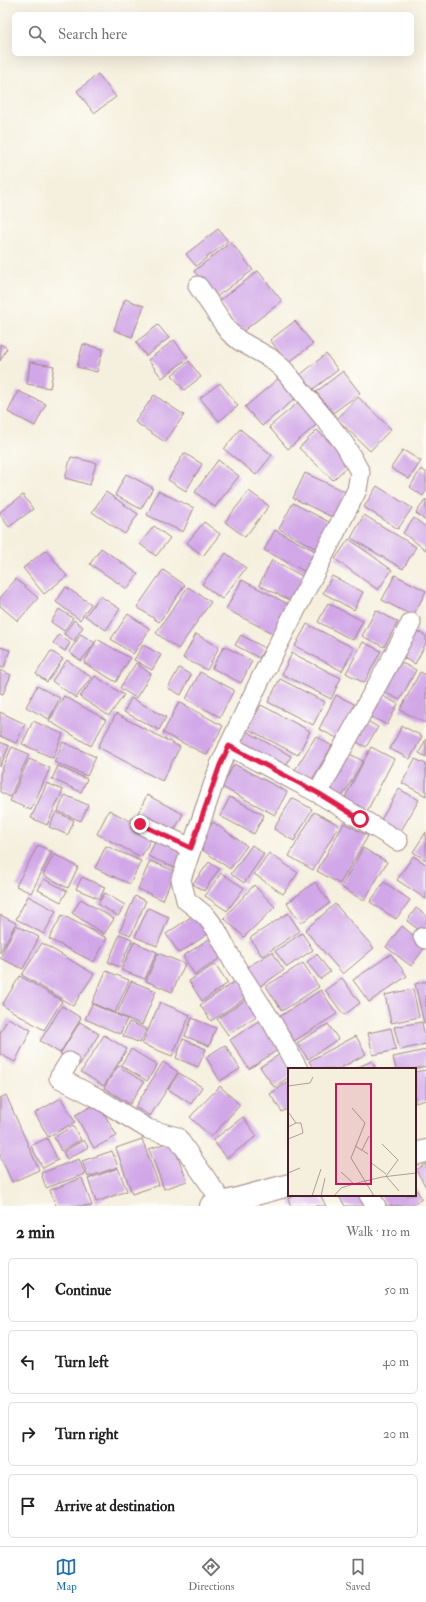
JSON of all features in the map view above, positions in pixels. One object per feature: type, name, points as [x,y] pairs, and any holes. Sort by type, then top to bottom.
[{"type":"street","points":[[198,286],[229,332],[240,341],[270,358],[283,369],[345,445],[360,472],[357,490],[260,680],[220,765],[181,879],[186,900],[206,916],[216,929],[236,967],[272,1022],[297,1068]]},
{"type":"street","points":[[318,793],[411,623]]},
{"type":"street","points":[[229,746],[318,793],[398,841]]},
{"type":"street","points":[[140,824],[191,848]]},
{"type":"street","points":[[69,1062],[59,1078],[96,1097],[148,1129],[177,1137],[217,1204],[288,1185]]},
{"type":"street","points":[[416,1154],[426,1151]]},
{"type":"street","points":[[370,1196],[376,1206]]},
{"type":"building","points":[[98,74],[116,97],[94,113],[77,91]]},
{"type":"building","points":[[218,229],[228,241],[196,266],[186,254]]},
{"type":"building","points":[[231,242],[253,270],[215,298],[194,271]]},
{"type":"building","points":[[258,271],[282,301],[242,332],[219,301]]},
{"type":"building","points":[[125,299],[144,306],[132,337],[114,330]]},
{"type":"building","points":[[295,321],[313,344],[288,363],[270,340]]},
{"type":"building","points":[[158,325],[169,338],[146,356],[136,342]]},
{"type":"building","points":[[174,340],[188,358],[162,378],[148,360]]},
{"type":"building","points":[[0,344],[7,348],[0,361]]},
{"type":"building","points":[[83,344],[103,349],[97,372],[77,367]]},
{"type":"building","points":[[326,354],[338,370],[312,390],[300,375]]},
{"type":"building","points":[[189,361],[201,377],[184,390],[172,375]]},
{"type":"building","points":[[30,362],[54,366],[50,388],[27,384]]},
{"type":"building","points":[[343,371],[360,393],[333,413],[316,392]]},
{"type":"building","points":[[280,377],[297,397],[262,426],[245,407]]},
{"type":"building","points":[[220,383],[238,406],[219,421],[200,398]]},
{"type":"building","points":[[18,391],[46,404],[35,426],[8,412]]},
{"type":"building","points":[[154,395],[184,415],[165,442],[135,422]]},
{"type":"building","points":[[358,397],[391,429],[370,451],[337,419]]},
{"type":"building","points":[[302,399],[321,421],[288,449],[269,427]]},
{"type":"building","points":[[240,429],[272,455],[256,475],[224,449]]},
{"type":"building","points":[[317,430],[351,463],[333,480],[299,448]]},
{"type":"building","points":[[403,450],[421,461],[409,479],[391,468]]},
{"type":"building","points":[[184,453],[202,464],[186,491],[168,480]]},
{"type":"building","points":[[71,457],[96,463],[90,485],[65,478]]},
{"type":"building","points":[[218,460],[239,476],[215,507],[195,492]]},
{"type":"building","points":[[421,469],[426,472],[426,491],[423,496],[410,487]]},
{"type":"building","points":[[305,473],[346,492],[334,518],[293,498]]},
{"type":"building","points":[[126,474],[153,488],[141,509],[115,495]]},
{"type":"building","points":[[377,486],[412,508],[398,529],[364,507]]},
{"type":"building","points":[[158,491],[194,508],[183,532],[147,515]]},
{"type":"building","points":[[249,491],[269,506],[245,537],[225,522]]},
{"type":"building","points":[[106,492],[138,514],[125,534],[92,512]]},
{"type":"building","points":[[23,495],[33,509],[9,527],[0,515],[0,512]]},
{"type":"building","points":[[426,499],[426,521],[416,513]]},
{"type":"building","points":[[293,503],[331,523],[317,549],[279,529]]},
{"type":"building","points":[[364,515],[416,547],[403,569],[351,538]]},
{"type":"building","points":[[414,518],[426,527],[426,550],[403,533]]},
{"type":"building","points":[[204,522],[220,534],[203,556],[187,543]]},
{"type":"building","points":[[154,526],[170,538],[156,556],[140,544]]},
{"type":"building","points":[[275,530],[317,552],[306,572],[264,550]]},
{"type":"building","points":[[349,539],[392,570],[378,590],[335,559]]},
{"type":"building","points":[[101,548],[138,574],[127,589],[90,564]]},
{"type":"building","points":[[46,550],[67,576],[44,594],[23,568]]},
{"type":"building","points":[[226,553],[246,568],[222,599],[202,584]]},
{"type":"building","points":[[272,560],[304,577],[291,601],[259,585]]},
{"type":"building","points":[[163,570],[185,585],[159,622],[137,607]]},
{"type":"building","points":[[395,575],[426,591],[413,616],[382,600]]},
{"type":"building","points":[[332,576],[363,592],[354,610],[323,593]]},
{"type":"building","points":[[16,579],[38,598],[18,621],[0,606],[0,598]]},
{"type":"building","points":[[242,580],[290,605],[274,634],[226,609]]},
{"type":"building","points":[[66,587],[91,604],[80,620],[56,602]]},
{"type":"building","points":[[188,587],[211,602],[178,649],[156,633]]},
{"type":"building","points":[[100,596],[120,609],[106,630],[85,616]]},
{"type":"building","points":[[328,603],[363,621],[353,640],[318,622]]},
{"type":"building","points":[[59,609],[73,618],[64,631],[51,622]]},
{"type":"building","points":[[376,610],[398,622],[384,647],[362,636]]},
{"type":"building","points":[[128,614],[150,629],[133,654],[111,639]]},
{"type":"building","points":[[74,620],[83,627],[74,641],[64,634]]},
{"type":"building","points":[[307,624],[354,648],[342,671],[295,646]]},
{"type":"building","points":[[410,627],[426,636],[426,643],[415,664],[396,654]]},
{"type":"building","points":[[81,634],[95,643],[81,661],[69,652]]},
{"type":"building","points":[[196,634],[219,647],[207,670],[183,658]]},
{"type":"building","points":[[59,635],[70,643],[65,651],[53,643]]},
{"type":"building","points":[[241,635],[265,648],[259,658],[235,645]]},
{"type":"building","points":[[97,639],[130,658],[116,682],[84,663]]},
{"type":"building","points":[[363,642],[381,651],[364,683],[346,673]]},
{"type":"building","points":[[143,645],[161,655],[152,670],[134,660]]},
{"type":"building","points":[[224,646],[252,661],[241,683],[212,668]]},
{"type":"building","points":[[0,647],[10,650],[4,668],[0,667]]},
{"type":"building","points":[[51,651],[63,659],[47,682],[36,674]]},
{"type":"building","points":[[292,653],[341,678],[331,699],[282,674]]},
{"type":"building","points":[[392,658],[416,670],[400,700],[376,688]]},
{"type":"building","points":[[67,660],[91,677],[76,698],[52,681]]},
{"type":"building","points":[[136,663],[151,674],[136,698],[120,688]]},
{"type":"building","points":[[179,668],[191,675],[181,695],[168,688]]},
{"type":"building","points":[[0,670],[11,675],[3,694],[0,693]]},
{"type":"building","points":[[200,672],[234,690],[220,717],[186,699]]},
{"type":"building","points":[[420,672],[426,675],[426,723],[400,710]]},
{"type":"building","points":[[95,676],[124,695],[109,716],[80,697]]},
{"type":"building","points":[[280,679],[325,702],[313,725],[268,702]]},
{"type":"building","points":[[37,686],[60,698],[49,719],[26,707]]},
{"type":"building","points":[[374,692],[398,704],[387,725],[364,713]]},
{"type":"building","points":[[336,695],[358,706],[341,740],[319,729]]},
{"type":"building","points":[[64,696],[106,720],[91,746],[49,721]]},
{"type":"building","points":[[131,698],[166,717],[159,730],[124,712]]},
{"type":"building","points":[[179,702],[223,726],[207,755],[163,733]]},
{"type":"building","points":[[261,705],[310,731],[298,755],[248,729]]},
{"type":"building","points":[[0,712],[25,724],[16,743],[0,736]]},
{"type":"building","points":[[116,714],[180,747],[162,781],[98,747]]},
{"type":"building","points":[[362,718],[378,727],[366,747],[351,739]]},
{"type":"building","points":[[33,721],[63,734],[53,758],[22,744]]},
{"type":"building","points":[[402,726],[422,736],[410,759],[390,749]]},
{"type":"building","points":[[246,731],[291,756],[284,770],[238,746]]},
{"type":"building","points":[[316,736],[332,746],[310,783],[293,773]]},
{"type":"building","points":[[426,739],[426,757],[419,753]]},
{"type":"building","points":[[0,742],[9,746],[0,767]]},
{"type":"building","points":[[63,742],[96,757],[87,776],[54,762]]},
{"type":"building","points":[[12,747],[29,754],[10,797],[0,792],[0,774]]},
{"type":"building","points":[[371,747],[394,759],[364,817],[341,805]]},
{"type":"building","points":[[344,751],[363,761],[339,802],[320,792]]},
{"type":"building","points":[[29,759],[50,768],[31,810],[10,801]]},
{"type":"building","points":[[415,759],[426,764],[426,796],[402,783]]},
{"type":"building","points":[[234,764],[287,792],[275,815],[222,787]]},
{"type":"building","points":[[58,766],[87,779],[81,792],[52,779]]},
{"type":"building","points":[[47,783],[63,790],[47,825],[31,818]]},
{"type":"building","points":[[399,789],[419,800],[399,834],[379,823]]},
{"type":"building","points":[[65,795],[88,805],[81,821],[58,811]]},
{"type":"building","points":[[147,795],[183,814],[170,838],[135,819]]},
{"type":"building","points":[[230,797],[264,815],[254,834],[220,816]]},
{"type":"building","points":[[292,798],[312,809],[294,841],[274,829]]},
{"type":"building","points":[[109,810],[154,834],[141,857],[97,834]]},
{"type":"building","points":[[56,812],[74,820],[68,835],[49,827]]},
{"type":"building","points":[[314,812],[339,825],[313,870],[289,856]]},
{"type":"building","points":[[213,822],[247,846],[230,869],[197,846]]},
{"type":"building","points":[[344,823],[368,836],[340,884],[317,871]]},
{"type":"building","points":[[426,832],[426,860],[413,852]]},
{"type":"building","points":[[158,836],[184,848],[175,868],[148,856]]},
{"type":"building","points":[[38,845],[52,852],[31,893],[16,886]]},
{"type":"building","points":[[252,845],[264,854],[244,883],[231,874]]},
{"type":"building","points":[[106,846],[141,861],[130,884],[95,868]]},
{"type":"building","points":[[363,848],[387,862],[364,901],[341,887]]},
{"type":"building","points":[[269,853],[298,873],[283,894],[254,874]]},
{"type":"building","points":[[54,854],[78,867],[68,888],[43,875]]},
{"type":"building","points":[[413,856],[426,864],[426,899],[397,880]]},
{"type":"building","points":[[150,861],[175,871],[163,900],[138,889]]},
{"type":"building","points":[[209,862],[219,869],[204,891],[193,884]]},
{"type":"building","points":[[221,873],[244,888],[227,911],[205,896]]},
{"type":"building","points":[[82,877],[105,887],[100,899],[76,889]]},
{"type":"building","points":[[44,879],[67,891],[61,902],[38,890]]},
{"type":"building","points":[[315,882],[330,903],[301,923],[287,903]]},
{"type":"building","points":[[384,882],[410,900],[396,919],[370,902]]},
{"type":"building","points":[[254,885],[275,907],[244,937],[224,918]]},
{"type":"building","points":[[105,893],[125,905],[118,916],[98,904]]},
{"type":"building","points":[[28,896],[56,911],[44,934],[16,919]]},
{"type":"building","points":[[135,896],[146,901],[131,935],[120,931]]},
{"type":"building","points":[[81,899],[114,919],[104,934],[72,913]]},
{"type":"building","points":[[335,904],[374,948],[343,974],[305,930]]},
{"type":"building","points":[[148,908],[169,917],[157,946],[135,937]]},
{"type":"building","points":[[416,908],[426,915],[426,935],[407,921]]},
{"type":"building","points":[[198,912],[211,932],[179,953],[166,934]]},
{"type":"building","points":[[288,913],[300,931],[262,956],[250,938]]},
{"type":"building","points":[[0,915],[16,923],[0,953]]},
{"type":"building","points":[[62,915],[107,938],[94,962],[49,939]]},
{"type":"building","points":[[16,925],[39,937],[23,969],[0,958]]},
{"type":"building","points":[[402,926],[426,946],[411,966],[386,947]]},
{"type":"building","points":[[302,933],[313,950],[287,967],[275,951]]},
{"type":"building","points":[[120,934],[132,939],[120,967],[108,962]]},
{"type":"building","points":[[212,937],[225,955],[195,975],[183,956]]},
{"type":"building","points":[[134,942],[157,952],[145,979],[121,970]]},
{"type":"building","points":[[42,943],[94,974],[73,1006],[22,975]]},
{"type":"building","points":[[272,952],[284,970],[259,987],[246,968]]},
{"type":"building","points":[[158,953],[185,964],[172,992],[146,981]]},
{"type":"building","points":[[317,954],[330,972],[320,979],[307,962]]},
{"type":"building","points":[[391,954],[407,976],[369,1002],[353,980]]},
{"type":"building","points":[[303,963],[319,987],[282,1011],[266,986]]},
{"type":"building","points":[[215,964],[228,983],[202,1001],[189,981]]},
{"type":"building","points":[[106,971],[129,980],[115,1013],[92,1003]]},
{"type":"building","points":[[20,976],[62,1001],[44,1030],[2,1005]]},
{"type":"building","points":[[240,978],[251,994],[211,1021],[200,1005]]},
{"type":"building","points":[[342,978],[360,1003],[344,1015],[325,990]]},
{"type":"building","points":[[131,981],[156,991],[142,1025],[117,1014]]},
{"type":"building","points":[[426,981],[426,1023],[424,1023],[415,984]]},
{"type":"building","points":[[413,989],[419,1017],[391,1023],[385,995]]},
{"type":"building","points":[[321,990],[337,1014],[294,1041],[279,1017]]},
{"type":"building","points":[[250,997],[261,1013],[228,1035],[217,1019]]},
{"type":"building","points":[[160,1002],[190,1015],[172,1056],[142,1044]]},
{"type":"building","points":[[92,1004],[127,1019],[120,1034],[85,1019]]},
{"type":"building","points":[[62,1006],[81,1018],[60,1053],[40,1041]]},
{"type":"building","points":[[8,1018],[31,1030],[15,1062],[0,1054],[0,1033]]},
{"type":"building","points":[[192,1018],[216,1028],[209,1046],[185,1036]]},
{"type":"building","points":[[263,1018],[282,1047],[249,1069],[230,1040]]},
{"type":"building","points":[[80,1022],[99,1034],[79,1065],[60,1054]]},
{"type":"building","points":[[129,1022],[147,1029],[140,1043],[123,1036]]},
{"type":"building","points":[[422,1022],[426,1044],[400,1050],[394,1027]]},
{"type":"building","points":[[328,1024],[338,1039],[308,1059],[297,1043]]},
{"type":"building","points":[[391,1028],[396,1050],[373,1055],[368,1033]]},
{"type":"building","points":[[104,1035],[127,1049],[104,1086],[81,1072]]},
{"type":"building","points":[[356,1036],[366,1054],[341,1068],[313,1068],[309,1061]]},
{"type":"building","points":[[183,1039],[206,1049],[198,1067],[176,1058]]},
{"type":"building","points":[[225,1045],[240,1069],[220,1081],[206,1057]]},
{"type":"building","points":[[131,1049],[157,1065],[147,1081],[121,1065]]},
{"type":"building","points":[[426,1050],[426,1066],[416,1068],[396,1068],[393,1057]]},
{"type":"building","points":[[282,1053],[289,1068],[288,1078],[274,1087],[260,1067]]},
{"type":"building","points":[[372,1061],[376,1068],[356,1068]]},
{"type":"building","points":[[163,1062],[178,1072],[150,1116],[135,1107]]},
{"type":"building","points":[[118,1066],[144,1082],[130,1104],[104,1088]]},
{"type":"building","points":[[426,1070],[426,1100],[416,1103],[416,1072]]},
{"type":"building","points":[[179,1073],[202,1087],[191,1104],[168,1089]]},
{"type":"building","points":[[288,1082],[288,1109],[282,1112],[270,1094]]},
{"type":"building","points":[[220,1086],[240,1105],[211,1137],[190,1117]]},
{"type":"building","points":[[6,1095],[39,1170],[12,1182],[0,1156],[0,1098]]},
{"type":"building","points":[[61,1098],[75,1122],[48,1137],[35,1113]]},
{"type":"building","points":[[98,1103],[117,1136],[94,1148],[75,1115]]},
{"type":"building","points":[[243,1117],[257,1136],[227,1158],[213,1140]]},
{"type":"building","points":[[73,1126],[81,1140],[61,1151],[54,1137]]},
{"type":"building","points":[[47,1138],[58,1160],[43,1168],[31,1146]]},
{"type":"building","points":[[142,1139],[159,1185],[132,1194],[116,1148]]},
{"type":"building","points":[[84,1140],[88,1147],[67,1159],[63,1152]]},
{"type":"building","points":[[172,1141],[187,1181],[164,1189],[149,1149]]},
{"type":"building","points":[[112,1151],[118,1167],[88,1177],[82,1161]]},
{"type":"building","points":[[79,1159],[85,1174],[46,1188],[41,1173]]},
{"type":"building","points":[[426,1164],[426,1187],[416,1170]]},
{"type":"building","points":[[118,1168],[127,1191],[96,1202],[88,1179]]},
{"type":"building","points":[[82,1178],[92,1206],[56,1206],[50,1190]]},
{"type":"building","points":[[416,1189],[422,1199],[411,1206],[387,1206],[381,1196],[416,1196]]},
{"type":"building","points":[[293,1196],[321,1196],[326,1206],[291,1206],[288,1199]]},
{"type":"building","points":[[339,1196],[367,1196],[373,1206],[345,1206]]},
{"type":"route","points":[[140,824],[191,848],[220,765],[229,746],[318,793],[360,819]]}]
